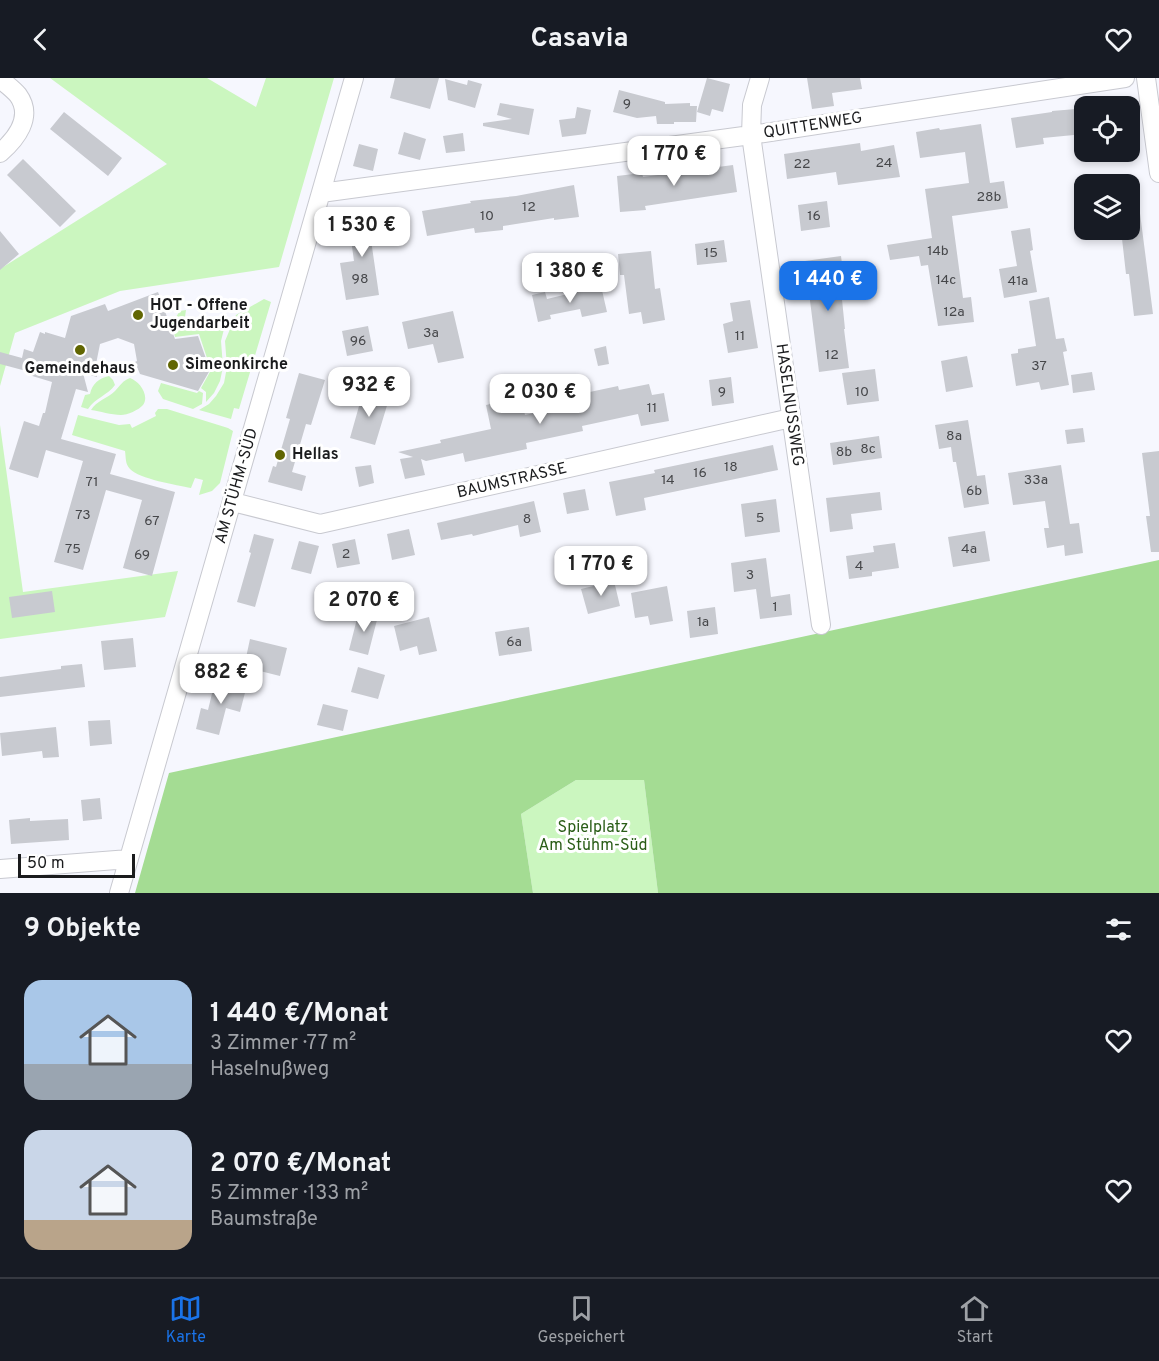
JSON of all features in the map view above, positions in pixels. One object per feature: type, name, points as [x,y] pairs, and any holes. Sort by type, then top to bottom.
[{"type":"street","name":"AM STÜHM-SÜD","points":[[119,893],[354,78]]},
{"type":"street","name":"HASELNUSSWEG","points":[[760,78],[752,105],[751,135],[821,626]]},
{"type":"street","name":"QUITTENWEG","points":[[321,193],[751,135],[1125,78]]},
{"type":"street","points":[[1146,78],[1159,173]]},
{"type":"street","points":[[0,79],[16,92],[24,110],[23,123],[16,138],[0,153]]},
{"type":"street","name":"BAUMSTRASSE","points":[[233,502],[320,524],[791,418]]},
{"type":"street","points":[[0,869],[129,859]]},
{"type":"green space","points":[[50,78],[207,78],[256,107],[266,78],[334,78],[279,267],[120,291],[15,333],[0,386],[0,269],[167,164]]},
{"type":"green space","points":[[264,299],[271,302],[239,409],[234,408],[231,419],[199,410],[209,404],[224,383],[227,367],[225,341],[236,315]]},
{"type":"green space","points":[[186,310],[186,322],[195,325],[225,325],[221,341],[223,367],[220,381],[206,402],[206,392],[201,388],[211,370],[199,334],[175,337],[174,333],[168,334],[169,327],[180,311]]},
{"type":"green space","points":[[109,376],[115,385],[88,409],[81,407],[85,395],[90,394],[94,384]]},
{"type":"green space","points":[[130,378],[140,385],[144,393],[145,401],[141,407],[121,415],[91,410],[96,404]]},
{"type":"green space","points":[[161,383],[203,393],[202,404],[193,409],[163,399],[158,391]]},
{"type":"green space","points":[[158,409],[167,409],[233,431],[220,483],[212,491],[199,495],[203,480],[195,478],[191,488],[141,476],[128,467],[125,451],[72,435],[78,415],[119,425],[130,424],[132,428],[156,416]]},
{"type":"green space","points":[[0,425],[23,592],[178,571],[165,617],[0,639]]},
{"type":"green space","points":[[1159,560],[1159,893],[658,893],[644,780],[576,780],[521,814],[533,893],[135,893],[169,773]]},
{"type":"green space","name":"Spielplatz Am Stühm-Süd","points":[[576,780],[644,780],[658,893],[533,893],[521,814]]},
{"type":"building","points":[[395,78],[439,78],[430,109],[390,98]]},
{"type":"building","points":[[707,78],[730,84],[723,112],[712,109],[710,116],[697,112]]},
{"type":"building","points":[[807,78],[860,78],[862,89],[832,93],[834,106],[812,109]]},
{"type":"building","points":[[445,79],[467,85],[468,80],[482,84],[475,108],[448,100]]},
{"type":"building","points":[[619,90],[665,102],[665,104],[690,103],[690,106],[697,106],[696,122],[657,124],[656,116],[637,118],[613,112]]},
{"type":"building","points":[[500,103],[534,109],[529,135],[483,126],[483,123],[512,119],[497,115]]},
{"type":"building","points":[[577,107],[591,110],[586,134],[562,137],[559,120],[575,118]]},
{"type":"building","points":[[1074,109],[1074,135],[1043,138],[1044,144],[1016,148],[1011,118]]},
{"type":"building","points":[[64,112],[122,158],[108,176],[50,129]]},
{"type":"building","points":[[981,124],[990,183],[1004,181],[1008,208],[952,216],[963,298],[971,297],[974,322],[938,326],[928,265],[921,266],[919,256],[890,260],[887,245],[932,238],[925,189],[969,183],[965,152],[920,158],[916,132]]},
{"type":"building","points":[[404,132],[426,139],[420,160],[398,154]]},
{"type":"building","points":[[463,133],[465,151],[446,153],[443,136]]},
{"type":"building","points":[[860,143],[861,151],[894,145],[900,177],[838,185],[836,172],[787,179],[784,154]]},
{"type":"building","points":[[359,144],[378,149],[373,171],[353,166]]},
{"type":"building","points":[[23,159],[76,211],[60,227],[7,175]]},
{"type":"building","points":[[733,165],[737,192],[645,206],[646,210],[620,212],[617,176],[642,173],[643,177]]},
{"type":"building","points":[[574,185],[579,217],[554,220],[554,218],[503,226],[503,230],[475,233],[474,228],[427,236],[422,211]]},
{"type":"building","points":[[827,201],[830,227],[801,231],[798,205]]},
{"type":"building","points":[[380,213],[384,238],[371,240],[379,295],[346,300],[340,263],[354,261],[348,218]]},
{"type":"building","points":[[1140,213],[1153,314],[1134,316],[1129,274],[1126,274],[1122,240],[1140,240]]},
{"type":"building","points":[[1030,228],[1033,250],[1030,251],[1037,292],[1004,298],[999,269],[1017,266],[1011,231]]},
{"type":"building","points":[[0,231],[19,254],[0,270]]},
{"type":"building","points":[[724,240],[727,262],[697,265],[695,244]]},
{"type":"building","points":[[651,251],[655,289],[660,288],[665,320],[643,324],[641,312],[629,314],[624,275],[620,275],[618,254]]},
{"type":"building","points":[[841,256],[844,279],[840,280],[849,368],[819,372],[805,261]]},
{"type":"building","points":[[601,286],[607,312],[582,317],[580,309],[550,315],[551,319],[538,322],[532,295],[545,292],[547,299]]},
{"type":"building","points":[[158,292],[175,339],[198,336],[210,370],[198,391],[140,374],[135,362],[137,361],[134,344],[118,338],[100,344],[96,364],[97,377],[83,373],[88,392],[76,389],[61,439],[116,454],[110,474],[175,492],[152,576],[123,568],[142,500],[106,490],[83,570],[54,562],[83,461],[46,450],[38,478],[9,469],[24,421],[39,426],[43,413],[45,413],[52,382],[29,375],[30,372],[0,364],[0,352],[22,358],[24,349],[33,352],[40,332],[65,338],[71,316],[105,304],[108,311]]},
{"type":"building","points":[[1049,297],[1056,339],[1064,338],[1067,351],[1063,352],[1069,385],[1041,390],[1039,382],[1016,386],[1011,354],[1018,353],[1018,349],[1036,346],[1029,301]]},
{"type":"building","points":[[750,300],[758,348],[728,353],[723,324],[733,321],[730,303]]},
{"type":"building","points":[[453,311],[464,358],[438,363],[433,344],[408,349],[402,322]]},
{"type":"building","points":[[368,326],[373,351],[347,356],[342,331]]},
{"type":"building","points":[[606,346],[609,364],[598,366],[594,349]]},
{"type":"building","points":[[967,356],[973,387],[946,392],[941,361]]},
{"type":"building","points":[[875,369],[879,401],[847,405],[842,373]]},
{"type":"building","points":[[1092,372],[1095,390],[1073,393],[1071,375]]},
{"type":"building","points":[[299,373],[325,380],[311,425],[306,424],[292,472],[306,476],[302,491],[268,482],[273,466],[276,467],[290,419],[286,418]]},
{"type":"building","points":[[731,377],[734,403],[712,406],[709,380]]},
{"type":"building","points":[[649,384],[652,395],[664,393],[669,421],[641,426],[638,414],[582,426],[583,431],[526,443],[527,449],[465,462],[463,453],[426,461],[421,459],[425,475],[405,479],[400,459],[413,457],[398,452],[491,429],[486,405],[504,401],[503,396],[520,392],[525,415],[587,401],[585,393],[618,386],[619,390]]},
{"type":"building","points":[[363,392],[389,399],[375,445],[350,438]]},
{"type":"building","points":[[968,420],[977,476],[985,475],[989,504],[964,508],[951,447],[939,449],[935,425]]},
{"type":"building","points":[[1083,428],[1085,442],[1067,444],[1065,430]]},
{"type":"building","points":[[879,436],[882,458],[833,465],[830,443]]},
{"type":"building","points":[[773,445],[778,470],[644,498],[646,510],[616,516],[609,482],[655,473],[654,470]]},
{"type":"building","points":[[1159,451],[1159,552],[1151,552],[1146,516],[1150,516],[1142,453]]},
{"type":"building","points":[[371,465],[374,483],[359,487],[355,467]]},
{"type":"building","points":[[1061,465],[1070,524],[1079,523],[1083,553],[1065,556],[1064,545],[1047,548],[1044,528],[1049,528],[1045,501],[1013,505],[1008,473]]},
{"type":"building","points":[[585,489],[589,510],[567,514],[563,493]]},
{"type":"building","points":[[880,492],[882,510],[851,514],[853,529],[830,532],[826,498]]},
{"type":"building","points":[[776,499],[780,532],[745,537],[741,504]]},
{"type":"building","points":[[534,501],[541,532],[520,537],[518,525],[473,536],[472,534],[441,540],[437,523]]},
{"type":"building","points":[[409,529],[415,555],[392,560],[387,534]]},
{"type":"building","points":[[985,531],[990,561],[953,567],[948,537]]},
{"type":"building","points":[[254,534],[274,539],[255,607],[237,602]]},
{"type":"building","points":[[355,539],[360,564],[337,568],[332,544]]},
{"type":"building","points":[[299,541],[319,546],[311,574],[291,569]]},
{"type":"building","points":[[895,543],[899,568],[872,572],[872,576],[849,579],[846,556],[874,552],[873,546]]},
{"type":"building","points":[[766,558],[771,597],[790,594],[792,615],[760,619],[756,589],[734,592],[731,563]]},
{"type":"building","points":[[614,581],[620,606],[588,614],[581,589]]},
{"type":"building","points":[[667,586],[673,621],[650,625],[648,616],[635,618],[631,593]]},
{"type":"building","points":[[52,591],[55,612],[12,618],[9,597]]},
{"type":"building","points":[[715,607],[718,634],[690,638],[687,611]]},
{"type":"building","points":[[359,611],[378,616],[368,655],[349,650]]},
{"type":"building","points":[[429,617],[437,651],[419,655],[417,646],[400,651],[394,626]]},
{"type":"building","points":[[529,627],[532,651],[499,656],[495,632]]},
{"type":"building","points":[[133,638],[136,667],[104,670],[101,641]]},
{"type":"building","points":[[250,639],[287,648],[280,676],[244,667]]},
{"type":"building","points":[[82,664],[85,687],[0,697],[0,677]]},
{"type":"building","points":[[358,667],[385,675],[378,699],[351,692]]},
{"type":"building","points":[[216,677],[247,685],[240,712],[226,708],[219,735],[196,729],[201,708],[208,710]]},
{"type":"building","points":[[323,704],[348,710],[343,731],[317,725]]},
{"type":"building","points":[[110,720],[112,744],[90,746],[88,721]]},
{"type":"building","points":[[56,727],[59,757],[43,758],[42,751],[2,756],[0,733]]},
{"type":"building","points":[[100,798],[102,819],[83,821],[81,800]]},
{"type":"building","points":[[30,818],[30,821],[68,819],[69,840],[11,844],[9,820]]},
{"type":"place","name":"HOT - Offene Jugendarbeit","points":[[138,315]]},
{"type":"place","name":"Gemeindehaus","points":[[80,350]]},
{"type":"place","name":"Simeonkirche","points":[[173,365]]},
{"type":"place","name":"Hellas","points":[[280,455]]}]
